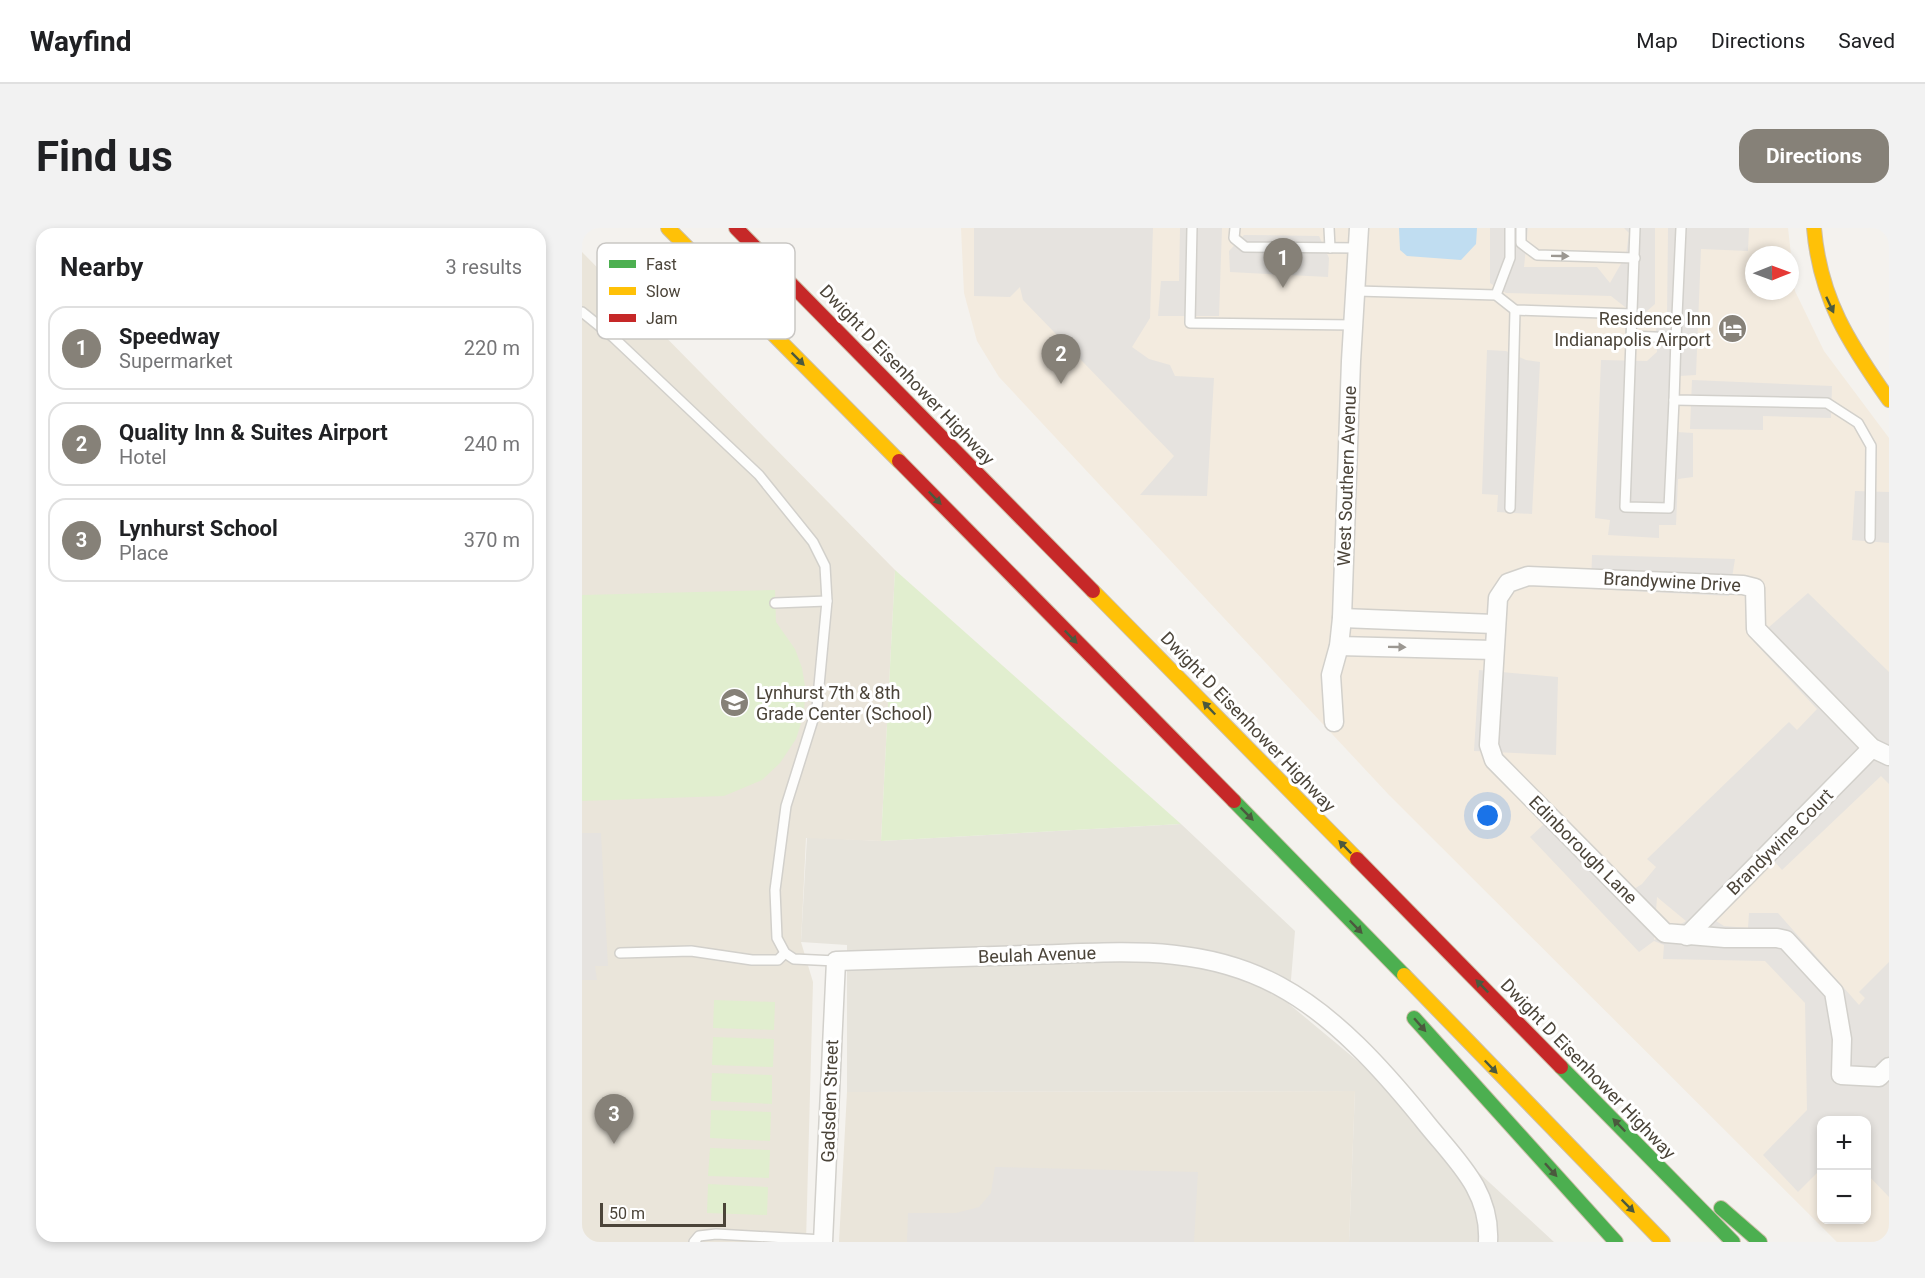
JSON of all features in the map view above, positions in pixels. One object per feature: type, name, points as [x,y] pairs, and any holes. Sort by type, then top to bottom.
[{"type":"highway","points":[[668,228],[683,243]]},
{"type":"highway","name":"Dwight D Eisenhower Highway","points":[[736,228],[751,243]]},
{"type":"highway","points":[[1814,228],[1817,264],[1825,294],[1850,344],[1889,400]]},
{"type":"highway","name":"Dwight D Eisenhower Highway","points":[[795,288],[1733,1242]]},
{"type":"highway","points":[[778,339],[1272,839],[1663,1242]]},
{"type":"highway","points":[[1272,839],[1353,943]]},
{"type":"highway","points":[[1404,1006],[1616,1242]]},
{"type":"highway","points":[[1641,1148],[1740,1222],[1760,1242]]},
{"type":"street","name":"West Southern Avenue","points":[[1334,722],[1330,675],[1339,646],[1342,618],[1359,228]]},
{"type":"street","name":"Brandywine Drive","points":[[1493,650],[1495,605],[1500,591],[1508,583],[1524,576],[1755,588],[1756,629],[1872,748],[1889,756]]},
{"type":"street","points":[[1342,618],[1494,624]]},
{"type":"street","points":[[1339,646],[1493,650]]},
{"type":"street","name":"Edinborough Lane","points":[[1493,650],[1489,745],[1494,760],[1665,933],[1786,940],[1834,992],[1842,1039],[1841,1075],[1879,1077],[1889,1067]]},
{"type":"street","name":"Brandywine Court","points":[[1687,936],[1872,748]]},
{"type":"street","name":"Beulah Avenue","points":[[836,961],[1160,951],[1203,958],[1237,968],[1280,986],[1338,1029],[1401,1092],[1479,1191],[1488,1213],[1488,1242]]},
{"type":"street","name":"Gadsden Street","points":[[823,1241],[836,961]]},
{"type":"lane","points":[[1192,228],[1190,323],[1354,325]]},
{"type":"lane","points":[[1235,228],[1234,238],[1245,247],[1359,248]]},
{"type":"lane","points":[[1329,228],[1330,248]]},
{"type":"lane","points":[[1496,295],[1510,258],[1510,228]]},
{"type":"lane","points":[[1521,228],[1521,243],[1537,255],[1635,258]]},
{"type":"lane","points":[[1635,228],[1624,507],[1669,508],[1681,228]]},
{"type":"lane","points":[[1265,235],[1265,247]]},
{"type":"lane","points":[[1282,235],[1283,247]]},
{"type":"lane","points":[[1302,236],[1302,248]]},
{"type":"lane","points":[[1357,291],[1496,295],[1515,310],[1632,314]]},
{"type":"lane","points":[[1510,508],[1515,310]]},
{"type":"lane","points":[[582,312],[597,325]]},
{"type":"lane","points":[[1631,336],[1676,338]]},
{"type":"lane","points":[[614,339],[775,492],[820,553],[825,566],[827,601],[818,707],[786,806],[778,860],[776,930],[785,952],[794,959],[836,961]]},
{"type":"lane","points":[[1674,400],[1827,403],[1858,423],[1871,446],[1870,538]]},
{"type":"lane","points":[[776,603],[827,601]]},
{"type":"lane","points":[[620,954],[691,951],[752,960],[778,960],[785,952]]},
{"type":"lane","points":[[694,1242],[699,1236],[716,1234],[823,1241]]},
{"type":"shaded area","points":[[961,228],[1788,228],[1790,246],[1745,246],[1745,300],[1799,299],[1824,351],[1889,438],[1889,1242],[1837,1242],[1819,1224],[1871,1224],[1871,1116],[1817,1116],[1817,1222],[1389,795],[999,377],[977,341],[964,293]]},
{"type":"shaded area","points":[[974,228],[1153,228],[1150,318],[1132,347],[1149,359],[1170,365],[1175,376],[1214,378],[1207,496],[1140,495],[1174,456],[1023,300],[1020,287],[1010,297],[974,296]]},
{"type":"shaded area","points":[[1180,228],[1222,228],[1219,316],[1158,316],[1161,281],[1179,281]]},
{"type":"shaded area","points":[[1490,228],[1528,228],[1524,267],[1597,267],[1610,283],[1626,255],[1629,233],[1624,228],[1655,228],[1655,304],[1639,318],[1611,296],[1506,293],[1490,283]]},
{"type":"shaded area","points":[[1668,228],[1749,228],[1748,246],[1745,246],[1745,251],[1701,249],[1696,375],[1679,376],[1677,432],[1693,433],[1693,477],[1678,479],[1676,525],[1659,525],[1659,538],[1608,535],[1610,520],[1595,518],[1601,360],[1647,361],[1657,352],[1656,329],[1667,319]]},
{"type":"shaded area","points":[[1244,235],[1319,236],[1329,258],[1328,277],[1230,272],[1229,251]]},
{"type":"shaded area","name":"Lynhurst 7th & 8th Grade Center (School)","points":[[582,252],[597,267],[597,339],[668,339],[895,570],[881,841],[806,838],[801,942],[813,982],[806,1242],[582,1242]]},
{"type":"shaded area","points":[[1487,350],[1506,351],[1526,360],[1540,362],[1532,514],[1497,512],[1498,495],[1482,494]]},
{"type":"shaded area","points":[[1692,380],[1832,386],[1831,418],[1763,416],[1763,430],[1690,429]]},
{"type":"shaded area","points":[[1855,491],[1889,492],[1889,543],[1852,540]]},
{"type":"shaded area","points":[[1592,555],[1735,559],[1729,596],[1591,589]]},
{"type":"shaded area","points":[[1808,593],[1889,672],[1889,784],[1881,776],[1782,870],[1773,860],[1716,921],[1724,926],[1748,928],[1749,913],[1778,913],[1859,1005],[1865,998],[1859,992],[1889,962],[1889,1197],[1871,1178],[1871,1116],[1817,1116],[1817,1173],[1798,1192],[1763,1155],[1807,1110],[1805,1003],[1765,961],[1663,959],[1664,945],[1654,941],[1639,952],[1530,837],[1557,812],[1634,889],[1642,884],[1656,867],[1647,859],[1789,722],[1797,730],[1817,709],[1753,641]],"holes":[[[1657,897],[1686,921],[1654,940]]]},
{"type":"shaded area","points":[[1479,670],[1558,677],[1556,755],[1474,751]]},
{"type":"shaded area","points":[[1181,824],[1295,931],[1289,1004],[1360,1063],[1554,1242],[1349,1242],[1355,1091],[847,1092],[847,945],[801,942],[807,837],[881,841]]},
{"type":"shaded area","points":[[582,833],[601,833],[608,966],[595,966],[597,980],[582,980]]},
{"type":"shaded area","points":[[1355,1091],[1349,1242],[839,1242],[847,1092]]},
{"type":"shaded area","points":[[995,1167],[1198,1172],[1194,1242],[907,1242],[908,1213],[956,1213],[979,1207],[991,1193]]},
{"type":"green space","points":[[895,570],[1181,824],[881,841]]},
{"type":"green space","points":[[775,590],[776,622],[795,649],[802,668],[806,692],[803,717],[796,739],[780,763],[762,780],[724,796],[582,801],[582,595]]},
{"type":"green space","points":[[714,1000],[775,1002],[774,1030],[713,1028]]},
{"type":"green space","points":[[713,1037],[774,1039],[773,1067],[712,1065]]},
{"type":"green space","points":[[712,1073],[772,1075],[772,1104],[711,1101]]},
{"type":"green space","points":[[711,1110],[771,1112],[770,1141],[710,1138]]},
{"type":"green space","points":[[710,1148],[770,1150],[769,1178],[708,1176]]},
{"type":"green space","points":[[708,1184],[768,1187],[767,1215],[707,1213]]},
{"type":"water","points":[[1399,228],[1477,228],[1476,244],[1461,260],[1407,256],[1400,250]]},
{"type":"traffic: fast","points":[[1234,801],[1404,975]]},
{"type":"traffic: fast","points":[[1414,1018],[1616,1242]]},
{"type":"traffic: fast","points":[[1561,1067],[1733,1242]]},
{"type":"traffic: fast","points":[[1721,1208],[1760,1242]]},
{"type":"traffic: slow","points":[[668,228],[683,243]]},
{"type":"traffic: slow","points":[[1814,228],[1817,253],[1830,299],[1849,339],[1889,400]]},
{"type":"traffic: slow","points":[[778,339],[899,461]]},
{"type":"traffic: slow","points":[[1093,591],[1357,859]]},
{"type":"traffic: slow","points":[[1404,975],[1663,1242]]},
{"type":"traffic: jam","points":[[736,228],[751,243]]},
{"type":"traffic: jam","points":[[795,288],[1093,591]]},
{"type":"traffic: jam","points":[[899,461],[1234,801]]},
{"type":"traffic: jam","points":[[1357,859],[1561,1067]]},
{"type":"place","name":"Speedway","points":[[1283,288]]},
{"type":"place","name":"Residence Inn Indianapolis Airport","points":[[1732,329]]},
{"type":"place","name":"Quality Inn & Suites Airport","points":[[1061,384]]},
{"type":"place","name":"Lynhurst 7th & 8th Grade Center (School)","points":[[735,703]]},
{"type":"place","name":"Lynhurst School","points":[[614,1144]]}]
